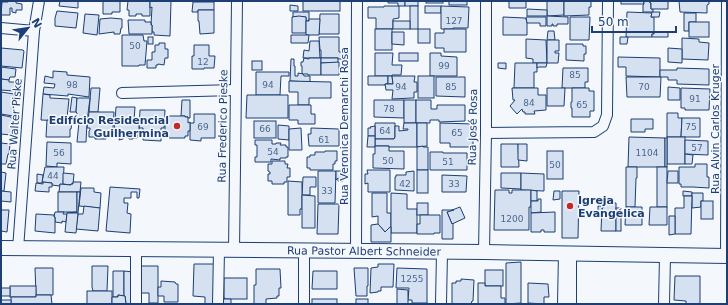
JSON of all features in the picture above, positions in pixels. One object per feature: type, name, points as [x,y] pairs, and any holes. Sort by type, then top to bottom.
[{"type":"main road","name":"Rua Pastor Albert Schneider","points":[[1,248],[484,252],[726,256]]},
{"type":"street","name":"Rua Walter Piske","points":[[18,249],[34,31],[39,1]]},
{"type":"street","name":"Rua Frederico Pieske","points":[[234,251],[237,1]]},
{"type":"street","name":"Rua Veronica Demarchi Rosa","points":[[356,251],[357,1]]},
{"type":"street","name":"Rua José Rosa","points":[[484,252],[486,1]]},
{"type":"street","points":[[486,133],[594,132],[603,126],[607,115],[608,1]]},
{"type":"street","name":"Rua Alvin Carlos Kruger","points":[[726,256],[727,2]]},
{"type":"street","points":[[1,28],[34,31]]},
{"type":"street","points":[[122,93],[236,90]]},
{"type":"street","points":[[136,250],[136,304]]},
{"type":"street","points":[[218,304],[219,250]]},
{"type":"street","points":[[304,251],[304,304]]},
{"type":"street","points":[[440,304],[442,252]]},
{"type":"street","points":[[563,304],[568,254]]},
{"type":"street","points":[[568,254],[571,304]]},
{"type":"street","points":[[664,304],[665,256]]},
{"type":"building","points":[[16,1],[16,3],[22,4],[22,10],[16,10],[16,13],[12,12],[12,8],[10,8],[10,15],[1,15],[2,2]]},
{"type":"building","points":[[60,1],[78,1],[78,8],[59,6]]},
{"type":"building","points":[[103,1],[120,1],[120,12],[103,14]]},
{"type":"building","points":[[128,1],[150,1],[150,16],[136,14],[136,16],[129,16],[129,10],[127,10]]},
{"type":"building","points":[[150,1],[171,1],[170,36],[154,35],[154,32],[152,32],[152,7],[150,8]]},
{"type":"building","points":[[303,1],[340,1],[340,11],[303,11]]},
{"type":"building","points":[[388,1],[405,1],[405,6],[398,6],[398,3],[388,3]]},
{"type":"building","points":[[405,1],[418,1],[418,6],[405,6]]},
{"type":"building","points":[[426,1],[443,1],[443,3],[426,3]]},
{"type":"building","points":[[449,1],[467,1],[467,5],[449,5]]},
{"type":"building","points":[[509,1],[526,1],[526,8],[509,8]]},
{"type":"building","points":[[547,1],[564,1],[564,15],[547,16]]},
{"type":"building","points":[[564,1],[591,1],[589,15],[564,16]]},
{"type":"building","points":[[621,1],[644,1],[644,4],[621,4]]},
{"type":"building","points":[[644,1],[650,1],[653,12],[643,12]]},
{"type":"building","points":[[650,1],[668,1],[668,9],[651,9]]},
{"type":"building","points":[[679,1],[709,1],[709,4],[707,5],[707,13],[680,12]]},
{"type":"building","points":[[193,2],[214,2],[214,10],[198,10],[198,12],[192,12]]},
{"type":"building","points":[[290,5],[298,6],[298,11],[290,11]]},
{"type":"building","points":[[399,6],[399,18],[393,19],[393,29],[376,29],[376,18],[368,18],[368,7]]},
{"type":"building","points":[[410,6],[418,6],[418,29],[410,29]]},
{"type":"building","points":[[425,6],[441,6],[441,13],[425,13]]},
{"type":"building","points":[[441,6],[469,7],[468,28],[441,29]]},
{"type":"building","points":[[527,9],[547,10],[547,16],[527,16]]},
{"type":"building","points":[[198,10],[214,10],[214,33],[200,34]]},
{"type":"building","points":[[57,11],[78,13],[76,28],[55,26]]},
{"type":"building","points":[[293,12],[309,12],[309,21],[306,21],[306,17],[293,17]]},
{"type":"building","points":[[627,12],[652,13],[651,17],[654,17],[654,34],[652,34],[652,37],[626,37]]},
{"type":"building","points":[[652,12],[660,12],[659,17],[651,17]]},
{"type":"building","points":[[684,13],[696,13],[696,22],[689,22],[689,31],[684,31]]},
{"type":"building","points":[[85,14],[99,15],[97,35],[83,33]]},
{"type":"building","points":[[320,14],[339,14],[339,34],[319,34]]},
{"type":"building","points":[[547,16],[568,17],[568,24],[557,24],[557,26],[553,26],[552,24],[552,26],[547,26]]},
{"type":"building","points":[[292,17],[306,17],[306,33],[292,33]]},
{"type":"building","points":[[503,17],[525,18],[527,21],[527,35],[503,35]]},
{"type":"building","points":[[526,17],[546,17],[546,26],[540,26],[540,23],[527,23]]},
{"type":"building","points":[[570,17],[590,17],[589,40],[570,40]]},
{"type":"building","points":[[100,19],[122,19],[120,34],[114,34],[114,32],[99,34]]},
{"type":"building","points":[[309,19],[320,19],[319,35],[306,35],[306,21],[309,21]]},
{"type":"building","points":[[128,20],[145,20],[145,22],[151,22],[152,34],[129,34]]},
{"type":"building","points":[[393,21],[410,21],[410,29],[393,29]]},
{"type":"building","points":[[689,22],[709,22],[709,37],[689,37]]},
{"type":"building","points":[[375,29],[392,29],[392,50],[375,50]]},
{"type":"building","points":[[418,29],[430,29],[430,43],[418,43]]},
{"type":"building","points":[[444,29],[466,29],[466,52],[444,52],[444,48],[435,48],[435,33],[444,33]]},
{"type":"building","points":[[548,31],[554,31],[555,40],[547,40]]},
{"type":"building","points":[[392,32],[404,32],[404,45],[392,44]]},
{"type":"building","points":[[654,32],[668,32],[668,37],[652,37]]},
{"type":"building","points":[[122,35],[143,35],[144,41],[147,41],[145,65],[122,66]]},
{"type":"building","points":[[291,35],[309,35],[308,43],[291,43]]},
{"type":"building","points":[[148,37],[153,37],[153,44],[148,44]]},
{"type":"building","points":[[319,37],[339,37],[339,52],[344,52],[344,59],[321,58]]},
{"type":"building","points":[[620,37],[628,37],[627,44],[620,44]]},
{"type":"building","points":[[682,38],[699,39],[699,42],[709,43],[708,60],[682,59]]},
{"type":"building","points":[[526,39],[546,40],[547,63],[533,63],[533,59],[526,58]]},
{"type":"building","points":[[547,40],[559,40],[559,51],[555,51],[555,53],[559,53],[558,63],[547,63]]},
{"type":"building","points":[[310,41],[319,41],[320,58],[303,58],[304,50],[309,51]]},
{"type":"building","points":[[159,43],[165,43],[165,49],[168,49],[168,58],[165,58],[164,65],[158,64],[156,65],[156,68],[147,68],[147,60],[152,60],[152,52],[155,52],[155,45],[159,45]]},
{"type":"building","points":[[566,44],[583,44],[583,46],[586,46],[584,61],[566,60]]},
{"type":"building","points":[[194,45],[209,45],[209,56],[215,56],[214,68],[192,69]]},
{"type":"building","points":[[1,48],[23,50],[22,68],[1,66]]},
{"type":"building","points":[[668,48],[682,49],[682,63],[668,62]]},
{"type":"building","points":[[375,53],[393,53],[392,65],[402,65],[401,75],[375,76]]},
{"type":"building","points":[[399,53],[418,53],[418,61],[399,61]]},
{"type":"building","points":[[430,53],[441,53],[441,56],[457,57],[457,76],[430,76]]},
{"type":"building","points":[[618,57],[660,58],[660,77],[626,76],[626,67],[618,67]]},
{"type":"building","points":[[304,58],[321,58],[321,75],[302,74],[301,62],[303,62]]},
{"type":"building","points":[[321,58],[338,58],[338,63],[321,63]]},
{"type":"building","points":[[291,59],[294,59],[295,76],[298,76],[298,73],[303,74],[304,76],[310,76],[310,82],[290,81]]},
{"type":"building","points":[[252,61],[262,61],[262,70],[252,70]]},
{"type":"building","points":[[339,62],[339,75],[321,75],[321,63]]},
{"type":"building","points":[[498,63],[506,63],[506,69],[498,68]]},
{"type":"building","points":[[515,63],[537,63],[537,72],[534,72],[534,88],[514,88]]},
{"type":"building","points":[[537,63],[547,63],[546,67],[537,68]]},
{"type":"building","points":[[1,67],[16,69],[15,77],[10,77],[9,80],[1,79]]},
{"type":"building","points":[[563,68],[588,68],[588,82],[585,82],[585,88],[562,88]]},
{"type":"building","points":[[677,68],[709,69],[709,85],[677,84],[677,80],[668,80],[668,77],[660,77],[660,70],[677,70]]},
{"type":"building","points":[[53,71],[67,72],[67,75],[90,77],[89,97],[68,94],[68,96],[43,94],[44,87],[54,88],[55,84],[44,83],[45,76],[53,78]]},
{"type":"building","points":[[256,72],[289,72],[289,76],[281,76],[280,95],[256,95]]},
{"type":"building","points":[[368,76],[388,76],[388,84],[368,85]]},
{"type":"building","points":[[388,76],[392,76],[393,84],[388,84]]},
{"type":"building","points":[[392,76],[415,76],[414,82],[417,82],[417,92],[414,92],[414,98],[392,99],[393,90],[386,90],[385,84],[393,84]]},
{"type":"building","points":[[418,76],[434,76],[434,98],[418,98]]},
{"type":"building","points":[[436,77],[465,77],[465,97],[436,96]]},
{"type":"building","points":[[626,77],[661,77],[660,97],[627,97]]},
{"type":"building","points":[[1,79],[9,80],[9,82],[15,82],[14,91],[1,90]]},
{"type":"building","points":[[289,81],[331,82],[331,98],[309,98],[309,105],[298,105],[298,92],[289,92]]},
{"type":"building","points":[[668,87],[680,88],[680,100],[668,100]]},
{"type":"building","points":[[91,88],[100,88],[98,112],[89,112]]},
{"type":"building","points":[[512,88],[538,88],[538,95],[546,95],[546,110],[534,111],[535,114],[525,114],[522,109],[517,114],[510,106],[515,100],[513,100]]},
{"type":"building","points":[[547,88],[565,88],[564,106],[547,106]]},
{"type":"building","points":[[572,88],[589,88],[589,91],[594,91],[594,111],[590,111],[590,117],[572,117]]},
{"type":"building","points":[[681,88],[710,89],[709,110],[685,110],[685,108],[681,108]]},
{"type":"building","points":[[1,92],[14,94],[13,116],[1,114]]},
{"type":"building","points":[[43,94],[50,95],[50,98],[69,99],[67,118],[65,121],[41,120]]},
{"type":"building","points":[[247,95],[288,95],[288,118],[246,118]]},
{"type":"building","points":[[72,97],[77,98],[76,112],[70,112]]},
{"type":"building","points":[[77,98],[90,98],[87,122],[77,122]]},
{"type":"building","points":[[182,100],[190,100],[190,118],[181,116]]},
{"type":"building","points":[[374,100],[404,100],[404,118],[374,117]]},
{"type":"building","points":[[404,100],[416,100],[416,123],[404,123]]},
{"type":"building","points":[[416,100],[431,100],[431,109],[437,109],[437,105],[465,105],[465,121],[439,122],[439,120],[430,120],[430,123],[416,123]]},
{"type":"building","points":[[289,105],[311,105],[311,114],[315,114],[315,124],[298,124],[298,120],[289,120]]},
{"type":"building","points":[[116,107],[135,107],[134,121],[115,121]]},
{"type":"building","points":[[140,110],[165,110],[164,128],[161,128],[161,141],[143,140],[143,128],[139,128]]},
{"type":"building","points":[[89,112],[114,112],[112,128],[113,137],[106,137],[106,139],[95,139],[95,137],[89,137],[90,128],[87,128]]},
{"type":"building","points":[[667,113],[678,113],[678,118],[682,118],[681,137],[667,137]]},
{"type":"building","points":[[194,114],[215,114],[215,138],[201,138],[201,141],[190,140],[190,123],[194,123]]},
{"type":"building","points":[[1,115],[13,118],[11,135],[1,134]]},
{"type":"building","name":"Edifício Residencial Guilhermina","points":[[165,117],[188,117],[188,123],[190,122],[190,131],[188,131],[188,136],[185,136],[185,138],[169,138],[169,136],[165,136]]},
{"type":"building","points":[[682,118],[700,118],[700,137],[681,137]]},
{"type":"building","points":[[631,119],[653,119],[653,129],[645,129],[645,132],[631,132]]},
{"type":"building","points":[[47,120],[72,122],[70,137],[46,137]]},
{"type":"building","points":[[115,121],[138,121],[139,135],[137,135],[137,138],[129,139],[129,137],[124,137],[123,139],[119,140],[120,137],[115,137]]},
{"type":"building","points":[[254,121],[276,121],[276,138],[254,138]]},
{"type":"building","points":[[79,122],[87,122],[86,142],[77,142]]},
{"type":"building","points":[[375,123],[395,123],[394,139],[375,139]]},
{"type":"building","points":[[404,123],[417,123],[417,147],[375,146],[375,139],[394,139],[395,126],[399,126],[399,131],[408,130],[403,129]]},
{"type":"building","points":[[417,123],[427,123],[427,146],[417,147]]},
{"type":"building","points":[[440,123],[473,124],[473,147],[450,147],[450,143],[440,143]]},
{"type":"building","points":[[278,125],[289,126],[289,140],[278,139]]},
{"type":"building","points":[[375,126],[375,136],[368,136],[368,128]]},
{"type":"building","points":[[301,128],[302,150],[289,150],[289,129]]},
{"type":"building","points":[[311,128],[339,129],[339,146],[309,146],[308,134],[311,134]]},
{"type":"building","points":[[368,136],[375,136],[375,147],[367,147]]},
{"type":"building","points":[[629,137],[665,138],[665,167],[628,167]]},
{"type":"building","points":[[667,137],[685,137],[685,164],[667,164]]},
{"type":"building","points":[[665,138],[667,138],[667,167],[665,167]]},
{"type":"building","points":[[255,140],[272,140],[272,144],[281,143],[280,145],[286,145],[286,147],[288,147],[288,157],[280,158],[280,160],[271,159],[271,162],[255,162],[255,157],[257,157],[257,145],[255,145]]},
{"type":"building","points":[[685,140],[708,141],[708,155],[685,154]]},
{"type":"building","points":[[47,142],[71,143],[71,164],[57,163],[57,167],[46,166]]},
{"type":"building","points":[[1,143],[10,144],[6,164],[1,164]]},
{"type":"building","points":[[501,144],[518,144],[519,167],[501,167]]},
{"type":"building","points":[[518,144],[527,144],[527,161],[518,160]]},
{"type":"building","points":[[375,146],[389,146],[389,151],[404,151],[404,169],[373,168],[373,154],[375,154]]},
{"type":"building","points":[[417,147],[428,147],[428,170],[417,170]]},
{"type":"building","points":[[337,151],[337,161],[333,164],[333,170],[310,170],[310,168],[307,168],[307,157],[310,157],[310,155],[315,155],[315,152]]},
{"type":"building","points":[[547,151],[563,151],[563,179],[547,179]]},
{"type":"building","points":[[430,152],[467,153],[467,170],[430,170]]},
{"type":"building","points":[[685,154],[693,155],[692,164],[685,164]]},
{"type":"building","points":[[272,161],[285,161],[285,164],[288,164],[287,168],[290,168],[290,177],[287,177],[287,182],[284,182],[284,184],[272,184],[272,181],[268,181],[268,174],[270,174],[270,172],[268,171],[268,164],[272,164]]},
{"type":"building","points":[[695,164],[707,164],[709,188],[681,187],[681,184],[679,184],[679,167],[695,167]]},
{"type":"building","points":[[45,167],[64,167],[63,185],[52,185],[52,183],[42,182]]},
{"type":"building","points":[[626,167],[637,167],[635,207],[626,207]]},
{"type":"building","points":[[657,167],[667,167],[667,207],[657,207]]},
{"type":"building","points":[[367,170],[390,170],[390,192],[368,192],[368,183],[365,184],[365,174],[368,174]]},
{"type":"building","points":[[417,170],[428,170],[428,193],[417,193]]},
{"type":"building","points":[[318,171],[336,171],[335,203],[318,203]]},
{"type":"building","points":[[336,171],[343,171],[343,181],[338,181],[338,178],[336,180]]},
{"type":"building","points":[[414,171],[414,191],[395,190],[396,175],[406,175],[406,172]]},
{"type":"building","points":[[668,171],[678,171],[678,183],[667,183]]},
{"type":"building","points":[[1,172],[6,173],[4,191],[1,191]]},
{"type":"building","points":[[63,173],[74,174],[73,184],[63,184]]},
{"type":"building","points":[[501,173],[521,173],[521,189],[501,188]]},
{"type":"building","points":[[521,173],[544,174],[544,191],[521,190]]},
{"type":"building","points":[[37,174],[43,175],[42,183],[37,183]]},
{"type":"building","points":[[442,175],[467,176],[466,192],[442,192]]},
{"type":"building","points":[[303,177],[316,177],[316,187],[310,187],[310,195],[302,195]]},
{"type":"building","points":[[288,181],[302,182],[302,209],[300,209],[300,215],[288,215]]},
{"type":"building","points":[[43,182],[52,183],[52,187],[49,187],[49,192],[35,191],[36,183],[43,184]]},
{"type":"building","points":[[73,182],[81,182],[80,192],[59,192],[60,184],[71,185]]},
{"type":"building","points":[[110,187],[140,189],[139,198],[137,198],[137,192],[131,192],[131,198],[124,198],[124,203],[128,203],[127,213],[131,214],[130,233],[106,231]]},
{"type":"building","points":[[81,188],[94,188],[94,192],[101,193],[100,208],[79,206]]},
{"type":"building","points":[[495,190],[509,190],[509,193],[512,193],[512,190],[531,190],[529,230],[494,230]]},
{"type":"building","points":[[531,190],[537,191],[537,201],[531,201]]},
{"type":"building","points":[[1,191],[11,192],[11,202],[1,201]]},
{"type":"building","points":[[554,191],[560,191],[560,199],[553,200]]},
{"type":"building","name":"Igreja Evangélica","points":[[562,191],[579,191],[578,238],[562,238]]},
{"type":"building","points":[[683,191],[692,192],[692,196],[683,196]]},
{"type":"building","points":[[58,192],[77,192],[77,212],[58,212]]},
{"type":"building","points":[[77,192],[80,192],[78,213],[67,213],[77,212]]},
{"type":"building","points":[[372,193],[387,193],[387,213],[391,213],[391,227],[385,232],[378,224],[378,216],[372,217]]},
{"type":"building","points":[[391,193],[407,194],[407,209],[417,209],[417,233],[391,233]]},
{"type":"building","points":[[692,193],[703,193],[701,207],[692,208]]},
{"type":"building","points":[[302,195],[315,196],[315,228],[302,228]]},
{"type":"building","points":[[684,196],[692,196],[691,234],[675,234],[675,208],[684,208]]},
{"type":"building","points":[[538,199],[541,199],[541,212],[531,213],[531,201],[538,201]]},
{"type":"building","points":[[701,201],[713,201],[713,219],[701,219]]},
{"type":"building","points":[[417,203],[428,203],[428,215],[417,215]]},
{"type":"building","points":[[603,203],[616,203],[616,231],[601,231]]},
{"type":"building","points":[[318,204],[339,204],[338,234],[317,234]]},
{"type":"building","points":[[84,206],[100,208],[98,231],[76,229],[78,214],[83,214]]},
{"type":"building","points":[[598,206],[603,206],[602,216],[598,216]]},
{"type":"building","points":[[460,207],[465,218],[452,224],[447,212]]},
{"type":"building","points":[[626,207],[642,207],[642,225],[625,225]]},
{"type":"building","points":[[650,207],[667,207],[667,225],[649,225]]},
{"type":"building","points":[[616,208],[621,208],[621,231],[616,231]]},
{"type":"building","points":[[1,210],[9,210],[7,232],[1,231]]},
{"type":"building","points":[[442,210],[454,210],[447,212],[452,224],[453,223],[453,239],[442,239]]},
{"type":"building","points":[[55,212],[64,212],[63,214],[67,214],[66,222],[55,222]]},
{"type":"building","points":[[555,212],[555,232],[544,232],[544,230],[541,230],[541,232],[531,232],[531,213]]},
{"type":"building","points":[[67,213],[78,213],[76,233],[65,232]]},
{"type":"building","points":[[36,214],[54,215],[55,233],[35,231]]},
{"type":"building","points":[[420,215],[440,215],[440,233],[417,234],[417,224],[420,224]]},
{"type":"building","points":[[669,216],[675,216],[675,234],[669,235]]},
{"type":"building","points":[[378,224],[385,232],[391,227],[391,242],[371,242],[371,225]]},
{"type":"building","points":[[521,262],[521,303],[506,304],[506,263]]},
{"type":"building","points":[[194,264],[214,264],[214,304],[205,304],[205,297],[193,296]]},
{"type":"building","points":[[378,264],[394,264],[393,287],[381,287],[381,291],[370,293],[371,268],[378,267]]},
{"type":"building","points":[[92,266],[108,266],[107,291],[93,291]]},
{"type":"building","points":[[140,266],[158,266],[158,303],[149,303],[149,293],[140,293]]},
{"type":"building","points":[[35,268],[53,268],[53,295],[36,295]]},
{"type":"building","points":[[354,268],[368,268],[367,296],[356,296]]},
{"type":"building","points":[[397,268],[427,269],[427,303],[412,303],[412,300],[408,300],[409,288],[396,288]]},
{"type":"building","points":[[256,269],[280,269],[281,288],[279,288],[279,296],[277,296],[277,298],[266,299],[266,304],[254,304]]},
{"type":"building","points":[[485,270],[503,270],[503,286],[485,286]]},
{"type":"building","points":[[113,271],[124,271],[124,296],[118,295],[118,297],[113,297]]},
{"type":"building","points":[[124,271],[133,272],[133,304],[126,304],[124,296]]},
{"type":"building","points":[[313,271],[337,271],[337,289],[312,289]]},
{"type":"building","points":[[675,276],[700,276],[700,304],[686,304],[686,301],[674,300]]},
{"type":"building","points":[[224,278],[247,278],[247,299],[224,299]]},
{"type":"building","points":[[461,279],[474,280],[473,301],[471,304],[452,304],[452,283],[461,281]]},
{"type":"building","points":[[161,281],[175,282],[178,284],[178,302],[164,302],[164,296],[158,296],[158,287],[161,287]]},
{"type":"building","points":[[478,283],[485,283],[485,286],[501,286],[501,298],[505,298],[505,304],[478,304]]},
{"type":"building","points":[[528,283],[548,284],[549,297],[544,297],[544,304],[528,303]]},
{"type":"building","points":[[10,286],[36,286],[36,297],[10,297]]},
{"type":"building","points":[[1,288],[10,288],[10,296],[1,296]]},
{"type":"building","points":[[397,289],[408,290],[408,304],[397,304]]},
{"type":"building","points":[[87,291],[112,291],[112,304],[87,304]]},
{"type":"building","points":[[36,295],[51,295],[52,304],[11,304],[11,297],[36,297]]},
{"type":"building","points":[[118,295],[125,296],[126,304],[112,304],[112,297],[118,297]]},
{"type":"building","points":[[220,297],[224,297],[224,299],[231,299],[231,304],[220,304]]},
{"type":"building","points":[[312,299],[337,299],[337,304],[312,304]]},
{"type":"building","points":[[356,299],[368,299],[368,304],[356,304]]},
{"type":"building","points":[[1,300],[11,300],[11,304],[1,304]]},
{"type":"place","name":"Edifício Residencial Guilhermina","points":[[177,126]]},
{"type":"place","name":"Igreja Evangélica","points":[[570,206]]}]
